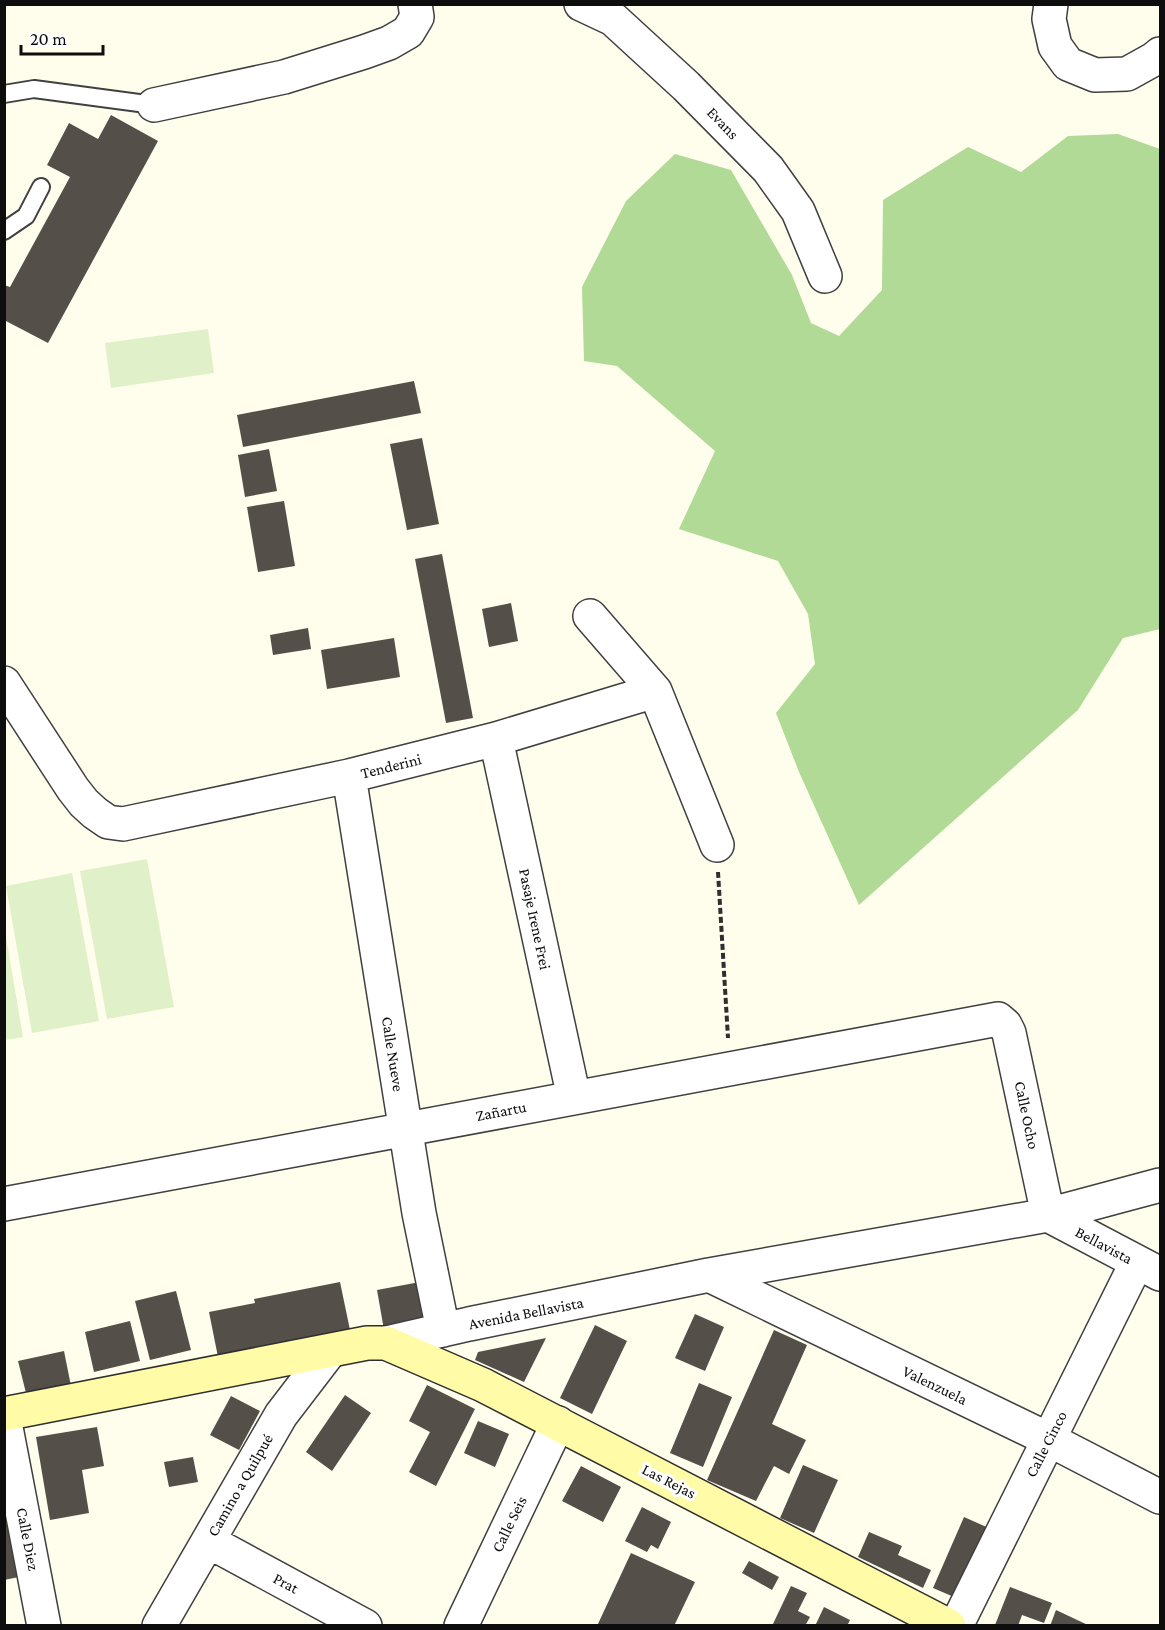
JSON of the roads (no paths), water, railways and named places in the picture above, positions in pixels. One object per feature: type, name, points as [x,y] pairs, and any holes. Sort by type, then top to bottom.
[{"type":"street","points":[[154,105],[284,77],[381,46],[408,32],[417,17],[415,4]]},
{"type":"street","name":"Evans","points":[[580,4],[613,19],[686,86],[768,170],[798,211],[825,276]]},
{"type":"street","points":[[1051,4],[1049,19],[1055,46],[1068,64],[1095,75],[1127,74],[1161,54]]},
{"type":"street","points":[[590,616],[655,691],[717,845]]},
{"type":"street","name":"Tenderini","points":[[4,683],[84,803],[108,822],[123,824],[349,777],[496,739],[655,691]]},
{"type":"street","name":"Pasaje Irene Frei","points":[[496,739],[574,1098]]},
{"type":"street","name":"Calle Nueve","points":[[349,777],[419,1214],[443,1330]]},
{"type":"street","name":"Zañartu","points":[[4,1204],[998,1019]]},
{"type":"street","name":"Calle Ocho","points":[[998,1019],[1005,1024],[1009,1033],[1048,1215]]},
{"type":"street","points":[[1048,1215],[1161,1185]]},
{"type":"street","name":"Bellavista","points":[[1048,1215],[1149,1268]]},
{"type":"street","name":"Avenida Bellavista","points":[[4,1416],[367,1343],[386,1343],[709,1275],[1048,1215]]},
{"type":"street","name":"Calle Cinco","points":[[956,1626],[1048,1439],[1149,1268]]},
{"type":"street","name":"Valenzuela","points":[[709,1275],[1048,1439],[1161,1497]]},
{"type":"street","name":"Las Rejas","points":[[386,1343],[483,1385],[949,1626]]},
{"type":"street","name":"Camino a Quilpué","points":[[159,1626],[281,1415],[330,1351]]},
{"type":"street","name":"Calle Diez","points":[[4,1416],[44,1626]]},
{"type":"street","name":"Calle Seis","points":[[461,1626],[558,1424]]},
{"type":"street","name":"Prat","points":[[208,1541],[365,1626]]},
{"type":"lane","points":[[4,94],[34,88],[154,105]]},
{"type":"lane","points":[[4,231],[26,216],[41,187]]}]
